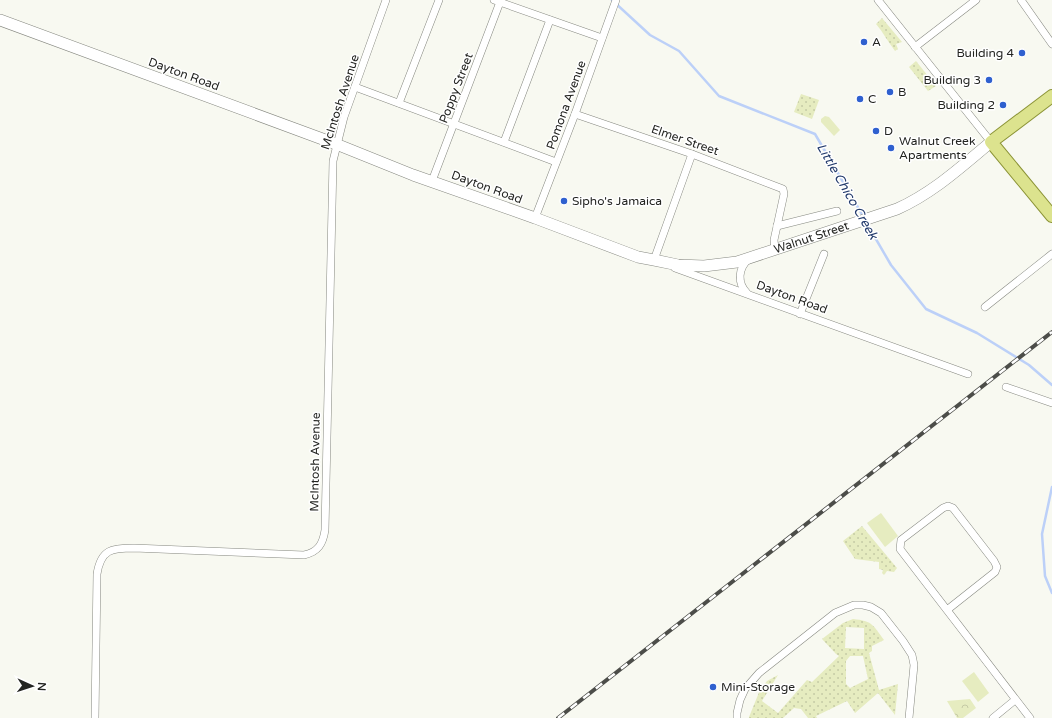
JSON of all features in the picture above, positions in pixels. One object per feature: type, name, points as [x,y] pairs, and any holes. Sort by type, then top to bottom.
[{"type":"main road","name":"Walnut Street","points":[[991,142],[1052,96]]},
{"type":"main road","points":[[991,142],[1052,216]]},
{"type":"street","name":"McIntosh Avenue","points":[[95,718],[97,574],[98,565],[106,552],[113,549],[134,548],[304,555],[316,550],[324,539],[333,161],[336,144],[344,117],[386,0]]},
{"type":"street","points":[[399,103],[439,0]]},
{"type":"street","name":"Pomona Avenue","points":[[535,218],[575,114],[616,0]]},
{"type":"street","points":[[878,0],[991,142]]},
{"type":"street","points":[[915,47],[976,0]]},
{"type":"street","points":[[1021,0],[1052,44]]},
{"type":"street","points":[[497,1],[602,38]]},
{"type":"street","name":"Poppy Street","points":[[432,181],[454,124],[497,1]]},
{"type":"street","name":"Dayton Road","points":[[0,20],[336,144],[413,175],[535,218],[638,257],[654,260],[749,294],[800,314],[968,374]]},
{"type":"street","points":[[504,142],[550,20]]},
{"type":"street","points":[[355,87],[556,162]]},
{"type":"street","name":"Elmer Street","points":[[575,114],[692,154],[780,187],[784,192],[777,226]]},
{"type":"street","name":"Walnut Street","points":[[654,260],[678,265],[704,266],[737,262],[857,223],[911,203],[928,192],[991,142]]},
{"type":"street","points":[[654,260],[692,154]]},
{"type":"street","points":[[775,250],[774,240],[777,226],[837,211]]},
{"type":"street","points":[[800,314],[824,254]]},
{"type":"street","points":[[985,307],[1052,254]]},
{"type":"street","points":[[749,294],[742,287],[739,276],[741,268],[751,258]]},
{"type":"street","points":[[1006,386],[1052,404]]},
{"type":"street","points":[[947,610],[996,572],[997,567],[953,508],[948,506],[943,508],[901,540],[900,549],[1030,718]]},
{"type":"street","points":[[737,718],[740,700],[745,689],[759,673],[835,613],[854,605],[871,607],[881,613],[912,655],[914,665],[909,718]]},
{"type":"street","points":[[993,718],[1015,700]]},
{"type":"green space","points":[[882,18],[902,42],[896,44],[898,49],[895,51],[876,24]]},
{"type":"green space","points":[[916,61],[936,86],[928,91],[909,67]]},
{"type":"green space","points":[[801,94],[819,100],[812,119],[794,112]]},
{"type":"green space","points":[[825,116],[829,117],[840,130],[834,136],[821,122],[821,119]]},
{"type":"green space","points":[[881,513],[898,536],[885,547],[867,523]]},
{"type":"green space","points":[[862,526],[897,568],[894,572],[887,571],[884,575],[882,573],[883,570],[879,569],[879,562],[855,559],[843,541]]},
{"type":"green space","points":[[853,619],[865,621],[875,627],[884,640],[872,646],[872,651],[869,653],[879,690],[898,684],[895,715],[878,693],[855,713],[847,701],[816,716],[817,718],[808,718],[801,709],[794,708],[783,718],[749,718],[760,690],[767,681],[778,675],[762,701],[778,713],[807,680],[812,682],[839,656],[822,639],[843,623]],"holes":[[[846,627],[864,628],[864,649],[845,648]],[[850,656],[863,656],[868,679],[850,688],[846,684],[846,661]]]},
{"type":"green space","points":[[974,672],[989,693],[978,702],[962,681]]},
{"type":"green space","points":[[970,699],[976,708],[963,718],[957,718],[947,701]]},
{"type":"waterway","name":"Little Chico Creek","points":[[612,0],[650,35],[679,51],[719,96],[815,134],[863,216]]},
{"type":"waterway","name":"Little Chico Creek","points":[[866,222],[891,265],[926,309],[977,333],[1029,365],[1052,385]]},
{"type":"waterway","name":"Little Chico Creek","points":[[1052,487],[1042,534],[1045,576],[1052,593]]},
{"type":"railway","points":[[558,718],[1052,332]]},
{"type":"place","name":"A","points":[[864,42]]},
{"type":"place","name":"Building 4","points":[[1022,53]]},
{"type":"place","name":"Building 3","points":[[989,80]]},
{"type":"place","name":"B","points":[[890,92]]},
{"type":"place","name":"C","points":[[860,99]]},
{"type":"place","name":"Building 2","points":[[1003,105]]},
{"type":"place","name":"D","points":[[876,131]]},
{"type":"place","name":"Walnut Creek Apartments","points":[[891,148]]},
{"type":"place","name":"Sipho's Jamaica","points":[[564,201]]},
{"type":"place","name":"Mini-Storage","points":[[713,687]]}]
